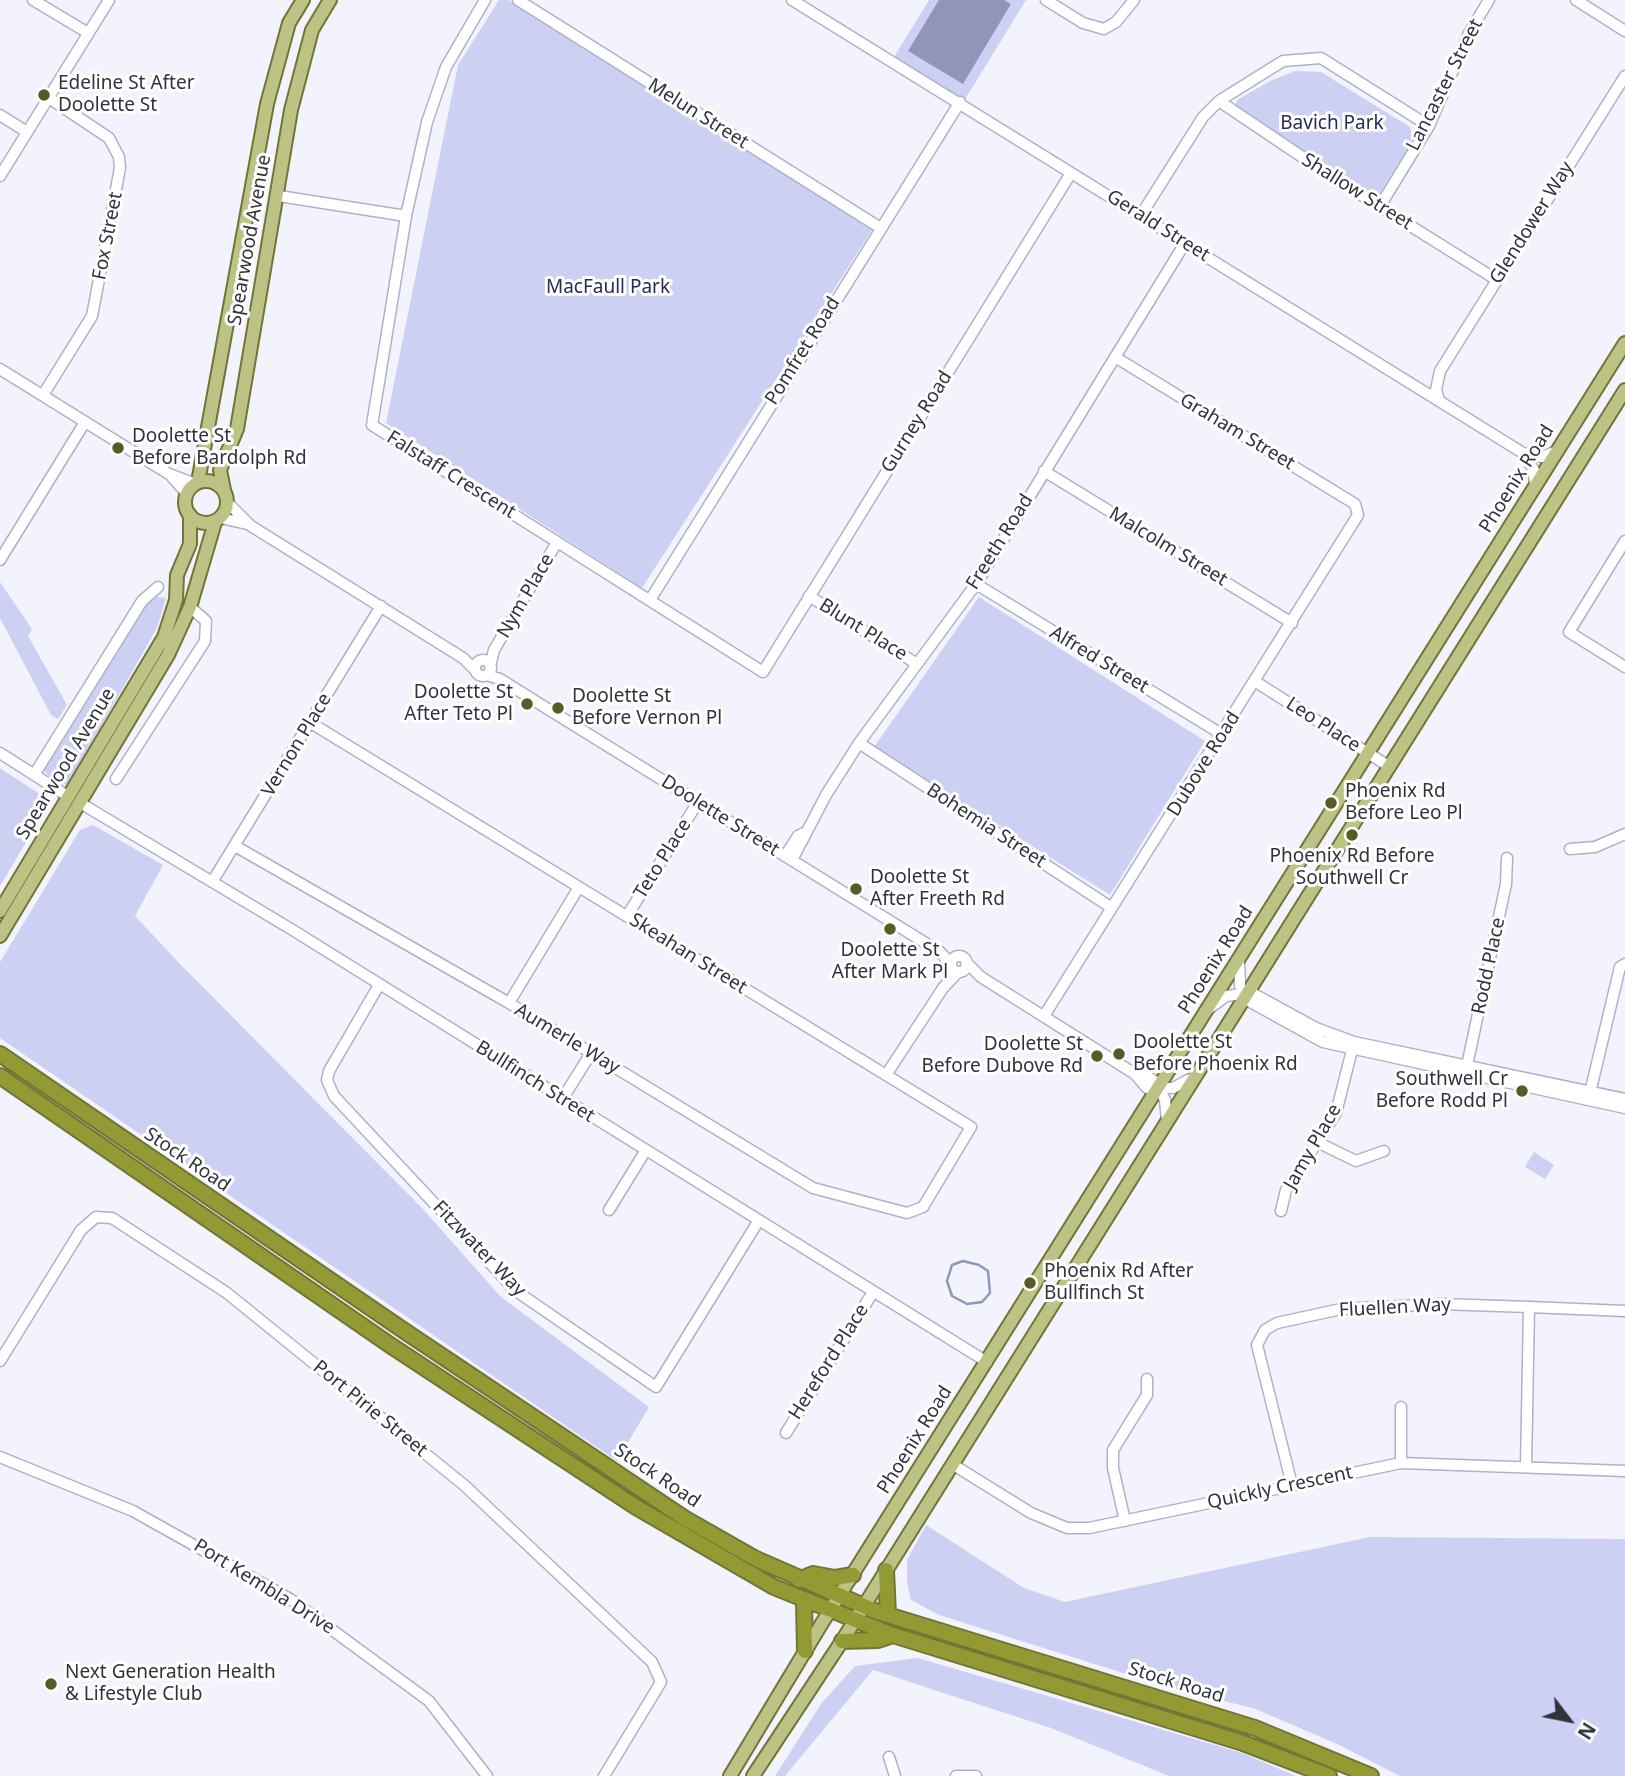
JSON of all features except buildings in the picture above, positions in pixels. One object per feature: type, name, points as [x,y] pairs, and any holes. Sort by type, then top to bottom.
[{"type":"highway","name":"Stock Road","points":[[0,1054],[146,1156],[684,1518],[730,1546],[799,1580],[888,1615],[1255,1728],[1371,1776]]},
{"type":"highway","name":"Stock Road","points":[[0,1076],[390,1346],[712,1554],[804,1601],[853,1621],[1243,1743],[1329,1776]]},
{"type":"highway","points":[[886,1570],[888,1615]]},
{"type":"highway","points":[[799,1580],[813,1574],[835,1578],[853,1575]]},
{"type":"highway","points":[[804,1601],[805,1651]]},
{"type":"highway","points":[[842,1642],[878,1640],[893,1635]]},
{"type":"main road","name":"Spearwood Avenue","points":[[0,911],[164,636],[176,600],[177,575],[190,544],[190,515],[185,505],[194,486],[267,104],[289,23],[303,0]]},
{"type":"main road","name":"Spearwood Avenue","points":[[0,936],[153,683],[190,607],[218,520],[228,503],[220,469],[237,429],[279,196],[291,110],[312,30],[330,0]]},
{"type":"main road","points":[[267,104],[291,110]]},
{"type":"main road","name":"Phoenix Road","points":[[730,1776],[829,1612],[1625,344]]},
{"type":"main road","points":[[753,1776],[842,1642],[1625,390]]},
{"type":"main road","points":[[194,486],[212,481],[223,490]]},
{"type":"main road","points":[[190,515],[201,523],[218,520]]},
{"type":"street","points":[[33,0],[88,33]]},
{"type":"street","points":[[0,176],[109,0]]},
{"type":"street","name":"Falstaff Crescent","points":[[485,0],[446,66],[436,94],[406,216],[372,425],[762,672]]},
{"type":"street","name":"Melun Street","points":[[518,0],[879,227]]},
{"type":"street","name":"Gerald Street","points":[[792,0],[1523,453]]},
{"type":"street","points":[[811,12],[818,0]]},
{"type":"street","points":[[1046,0],[1094,29],[1104,29],[1116,22],[1134,0]]},
{"type":"street","points":[[1576,0],[1625,31]]},
{"type":"street","name":"Lancaster Street","points":[[1380,206],[1429,126],[1484,2]]},
{"type":"street","points":[[1140,215],[1203,117],[1219,102],[1283,61],[1321,58],[1429,126]]},
{"type":"street","name":"Glendower Way","points":[[1440,371],[1625,76]]},
{"type":"street","name":"Fox Street","points":[[43,395],[89,325],[120,168],[119,157],[109,138],[48,98]]},
{"type":"street","name":"Pomfret Road","points":[[650,600],[879,227],[960,102]]},
{"type":"street","name":"Shallow Street","points":[[1219,102],[1228,111],[1497,280]]},
{"type":"street","points":[[0,115],[27,132]]},
{"type":"street","name":"Gurney Road","points":[[762,672],[1071,173]]},
{"type":"street","points":[[279,196],[406,216]]},
{"type":"street","name":"Freeth Road","points":[[788,858],[798,836],[804,833],[859,743],[976,584],[1185,243]]},
{"type":"street","name":"Graham Street","points":[[1115,357],[1355,504],[1356,510]]},
{"type":"street","points":[[0,369],[169,474],[194,486]]},
{"type":"street","points":[[1410,382],[1420,384],[1440,371]]},
{"type":"street","points":[[1439,400],[1436,390],[1440,371]]},
{"type":"street","points":[[0,560],[85,422]]},
{"type":"street","points":[[1523,453],[1542,457],[1558,451]]},
{"type":"street","points":[[1523,453],[1534,470],[1535,486]]},
{"type":"street","name":"Malcolm Street","points":[[1044,471],[1292,623]]},
{"type":"street","name":"Doolette Street","points":[[228,503],[251,526],[464,658],[484,666],[500,679],[957,965],[1044,1016],[1135,1074],[1147,1088],[1158,1089]]},
{"type":"street","name":"Dubove Road","points":[[1044,1016],[1256,682],[1358,515],[1356,510]]},
{"type":"street","name":"Doolette Street","points":[[218,520],[251,526]]},
{"type":"street","points":[[1625,541],[1569,632],[1625,667]]},
{"type":"street","name":"Nym Place","points":[[484,666],[557,542]]},
{"type":"street","name":"Alfred Street","points":[[976,584],[1223,735]]},
{"type":"street","name":"Spearwood Avenue","points":[[34,775],[142,601],[158,587]]},
{"type":"street","name":"Blunt Place","points":[[809,596],[917,664]]},
{"type":"street","name":"Vernon Place","points":[[212,882],[381,606]]},
{"type":"street","points":[[116,779],[205,641],[205,621],[190,607]]},
{"type":"street","name":"Leo Place","points":[[1256,682],[1390,766]]},
{"type":"street","name":"Skeahan Street","points":[[311,723],[971,1127],[923,1206],[907,1213]]},
{"type":"street","name":"Bohemia Street","points":[[859,743],[1112,908]]},
{"type":"street","points":[[0,754],[69,797]]},
{"type":"street","name":"Teto Place","points":[[627,916],[698,802]]},
{"type":"street","name":"Bullfinch Street","points":[[82,804],[563,1098],[987,1362]]},
{"type":"street","points":[[1570,849],[1595,847],[1625,834]]},
{"type":"street","name":"Aumerle Way","points":[[235,846],[509,1003],[813,1188],[907,1213]]},
{"type":"street","name":"Rodd Place","points":[[1466,1069],[1506,884],[1507,858]]},
{"type":"street","points":[[509,1003],[579,887]]},
{"type":"street","points":[[1239,960],[1240,986],[1245,995]]},
{"type":"street","points":[[1590,1095],[1620,967],[1625,964]]},
{"type":"street","points":[[886,1075],[957,965]]},
{"type":"street","name":"Fitzwater Way","points":[[379,985],[329,1071],[327,1080],[334,1096],[516,1291],[656,1387],[759,1220]]},
{"type":"street","points":[[1207,1010],[1226,996],[1258,995],[1316,1028],[1353,1045],[1590,1095],[1625,1099]]},
{"type":"street","name":"Jamy Place","points":[[1280,1211],[1286,1191],[1336,1113],[1353,1045]]},
{"type":"street","points":[[563,1098],[591,1053]]},
{"type":"street","points":[[1167,1122],[1165,1100],[1158,1089],[1173,1088],[1195,1077]]},
{"type":"street","points":[[1590,1095],[1625,1108]]},
{"type":"street","points":[[1317,1142],[1356,1161],[1384,1151]]},
{"type":"street","points":[[609,1210],[646,1150]]},
{"type":"street","name":"Port Pirie Street","points":[[0,1361],[81,1230],[96,1217],[112,1218],[227,1293],[464,1485],[652,1662],[661,1682],[604,1776]]},
{"type":"street","name":"Hereford Place","points":[[786,1433],[873,1292]]},
{"type":"street","name":"Fluellen Way","points":[[1292,1485],[1257,1345],[1265,1330],[1277,1323],[1341,1309],[1441,1304],[1625,1311]]},
{"type":"street","points":[[1526,1467],[1529,1307]]},
{"type":"street","points":[[1125,1521],[1113,1468],[1113,1450],[1147,1395],[1147,1379]]},
{"type":"street","points":[[1401,1407],[1401,1463]]},
{"type":"street","name":"Port Kembla Drive","points":[[0,1457],[133,1511],[290,1599],[429,1701],[487,1776]]},
{"type":"street","name":"Quickly Crescent","points":[[952,1464],[1048,1522],[1067,1528],[1089,1528],[1125,1521],[1401,1463],[1625,1471]]},
{"type":"street","points":[[889,1757],[894,1776]]},
{"type":"street","points":[[956,1776],[976,1776]]},
{"type":"green space","name":"MacFaull Park","points":[[499,0],[508,0],[874,227],[642,588],[386,423],[458,65]]},
{"type":"green space","points":[[929,0],[1026,0],[964,101],[894,57]]},
{"type":"green space","name":"Bavich Park","points":[[1295,71],[1321,72],[1410,127],[1413,140],[1380,193],[1370,193],[1234,107],[1237,100],[1272,80]]},
{"type":"green space","points":[[0,582],[32,629],[28,636],[67,705],[58,719],[51,715],[0,618]]},
{"type":"green space","points":[[154,597],[166,598],[157,628],[68,784],[58,785],[44,771],[45,764],[145,604]]},
{"type":"green space","points":[[979,597],[1205,741],[1110,895],[874,747]]},
{"type":"green space","points":[[0,768],[44,797],[43,814],[0,886]]},
{"type":"green space","points":[[93,825],[163,865],[135,916],[182,966],[422,1208],[501,1297],[649,1407],[617,1461],[0,1038],[0,962],[80,830]]},
{"type":"green space","points":[[1534,1152],[1554,1165],[1545,1179],[1525,1167]]},
{"type":"green space","points":[[926,1525],[1024,1588],[1065,1602],[1370,1537],[1625,1539],[1625,1776],[1400,1776],[1337,1744],[1253,1708],[1177,1690],[939,1615],[911,1600],[907,1582],[907,1560]]},
{"type":"green space","points":[[918,1658],[1242,1753],[1296,1776],[1169,1776],[1051,1728],[873,1670],[785,1776],[775,1776],[821,1704],[855,1666]]},
{"type":"shaded area","points":[[939,0],[1004,0],[1011,4],[963,84],[908,51]]},
{"type":"waterway","points":[[963,1261],[979,1265],[988,1271],[990,1293],[982,1302],[967,1304],[952,1296],[947,1281],[952,1265],[963,1261]]},
{"type":"place","name":"Edeline St After Doolette St","points":[[44,95]]},
{"type":"place","name":"Doolette St Before Bardolph Rd","points":[[118,448]]},
{"type":"place","name":"Doolette St After Teto Pl","points":[[527,704]]},
{"type":"place","name":"Doolette St Before Vernon Pl","points":[[558,708]]},
{"type":"place","name":"Phoenix Rd Before Leo Pl","points":[[1331,803]]},
{"type":"place","name":"Phoenix Rd Before Southwell Cr","points":[[1352,835]]},
{"type":"place","name":"Doolette St After Freeth Rd","points":[[856,889]]},
{"type":"place","name":"Doolette St After Mark Pl","points":[[890,929]]},
{"type":"place","name":"Doolette St Before Phoenix Rd","points":[[1119,1054]]},
{"type":"place","name":"Doolette St Before Dubove Rd","points":[[1097,1056]]},
{"type":"place","name":"Southwell Cr Before Rodd Pl","points":[[1522,1091]]},
{"type":"place","name":"Phoenix Rd After Bullfinch St","points":[[1030,1283]]},
{"type":"place","name":"Next Generation Health & Lifestyle Club","points":[[51,1684]]}]
